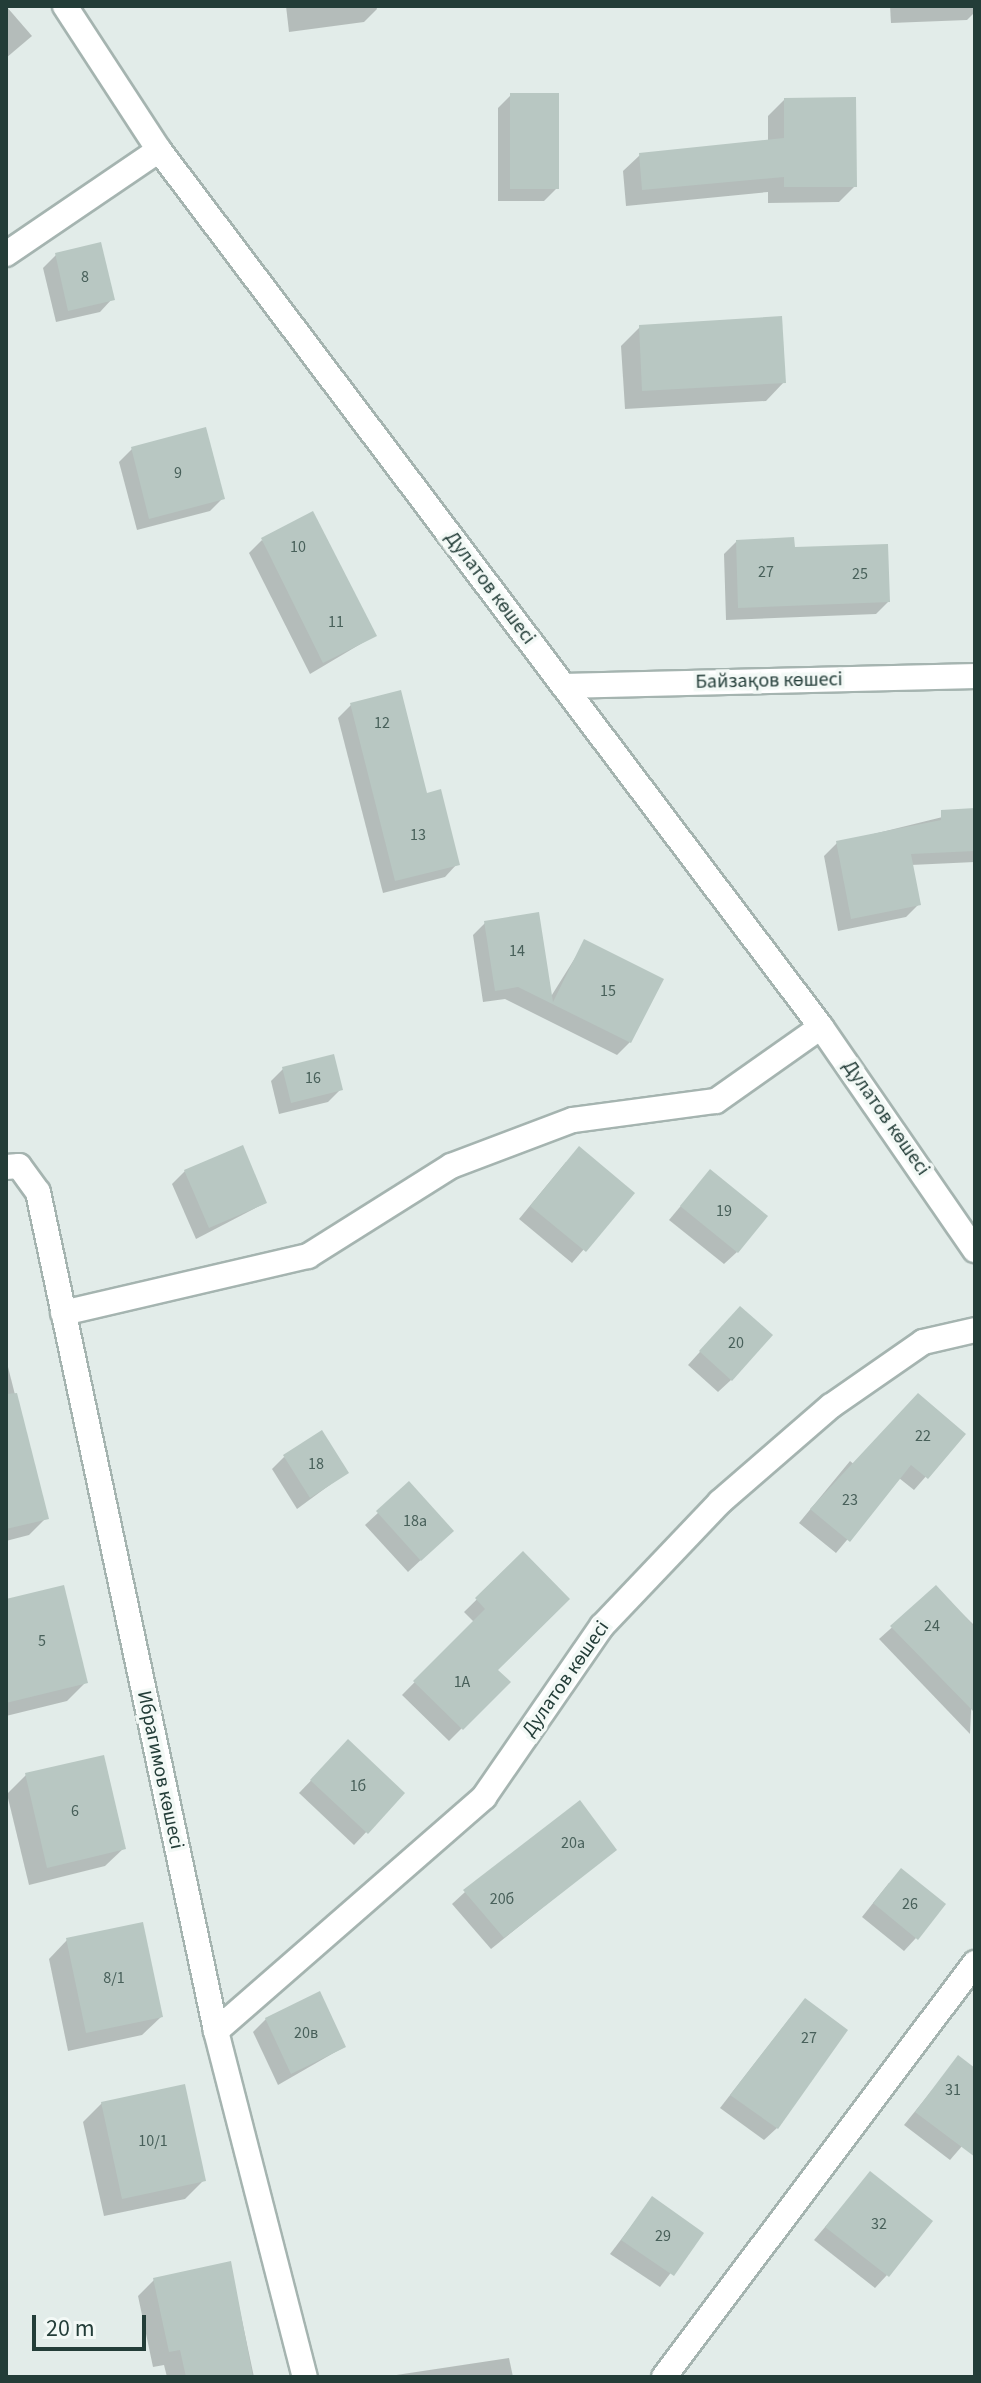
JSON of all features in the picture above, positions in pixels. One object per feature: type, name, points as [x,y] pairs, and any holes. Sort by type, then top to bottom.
[{"type":"street","name":"Дулатов көшесі","points":[[65,6],[159,150],[821,1027],[975,1250]]},
{"type":"street","points":[[6,254],[159,150]]},
{"type":"street","name":"Байзақов көшесі","points":[[564,686],[975,676]]},
{"type":"street","points":[[63,1313],[308,1256],[451,1166],[573,1120],[716,1101],[821,1027]]},
{"type":"street","name":"Ибрагимов көшесі","points":[[12,1166],[38,1192],[216,2031],[305,2377]]},
{"type":"street","name":"Дулатов көшесі","points":[[216,2031],[484,1797],[602,1626],[720,1502],[831,1406],[923,1342],[975,1330]]},
{"type":"street","points":[[664,2377],[975,1963]]},
{"type":"building","points":[[510,93],[559,93],[559,189],[510,189]]},
{"type":"building","points":[[856,97],[857,187],[784,187],[784,177],[642,190],[639,153],[784,138],[784,98]]},
{"type":"building","points":[[101,242],[115,300],[68,311],[55,253]]},
{"type":"building","points":[[782,316],[786,383],[642,391],[639,325]]},
{"type":"building","points":[[206,427],[225,499],[149,519],[131,447]]},
{"type":"building","points":[[313,511],[377,636],[323,663],[261,538]]},
{"type":"building","points":[[794,537],[795,547],[888,544],[890,602],[738,608],[736,540]]},
{"type":"building","points":[[401,690],[427,793],[441,789],[460,865],[395,881],[350,703]]},
{"type":"building","points":[[975,808],[975,851],[911,854],[921,905],[851,919],[836,841],[941,820],[941,810]]},
{"type":"building","points":[[539,912],[553,1002],[584,939],[664,979],[631,1043],[518,987],[495,991],[484,921]]},
{"type":"building","points":[[334,1054],[343,1090],[291,1103],[282,1067]]},
{"type":"building","points":[[243,1145],[267,1203],[209,1228],[184,1170]]},
{"type":"building","points":[[579,1146],[635,1193],[586,1252],[530,1206]]},
{"type":"building","points":[[710,1169],[768,1216],[738,1253],[680,1206]]},
{"type":"building","points":[[740,1306],[773,1335],[732,1381],[699,1351]]},
{"type":"building","points":[[17,1393],[49,1519],[6,1529],[6,1394]]},
{"type":"building","points":[[918,1393],[966,1434],[928,1479],[911,1465],[850,1542],[810,1509]]},
{"type":"building","points":[[322,1430],[349,1473],[310,1498],[283,1455]]},
{"type":"building","points":[[409,1481],[454,1531],[421,1561],[376,1511]]},
{"type":"building","points":[[523,1551],[570,1599],[498,1670],[511,1682],[463,1730],[413,1681],[485,1609],[475,1598]]},
{"type":"building","points":[[64,1585],[88,1683],[6,1703],[6,1599]]},
{"type":"building","points":[[936,1585],[975,1627],[975,1713],[890,1626]]},
{"type":"building","points":[[348,1739],[405,1793],[368,1834],[310,1780]]},
{"type":"building","points":[[104,1755],[126,1849],[47,1868],[25,1773]]},
{"type":"building","points":[[580,1800],[617,1850],[504,1938],[463,1890]]},
{"type":"building","points":[[901,1868],[946,1904],[918,1940],[873,1903]]},
{"type":"building","points":[[143,1922],[163,2017],[86,2033],[66,1938]]},
{"type":"building","points":[[320,1991],[346,2047],[291,2074],[265,2018]]},
{"type":"building","points":[[805,1998],[848,2030],[778,2129],[730,2095]]},
{"type":"building","points":[[958,2055],[975,2068],[975,2157],[915,2112]]},
{"type":"building","points":[[185,2084],[206,2181],[122,2199],[101,2102]]},
{"type":"building","points":[[870,2171],[933,2221],[889,2277],[825,2227]]},
{"type":"building","points":[[652,2196],[704,2233],[674,2276],[621,2240]]},
{"type":"building","points":[[231,2261],[253,2377],[186,2377],[180,2350],[169,2352],[153,2278]]}]
